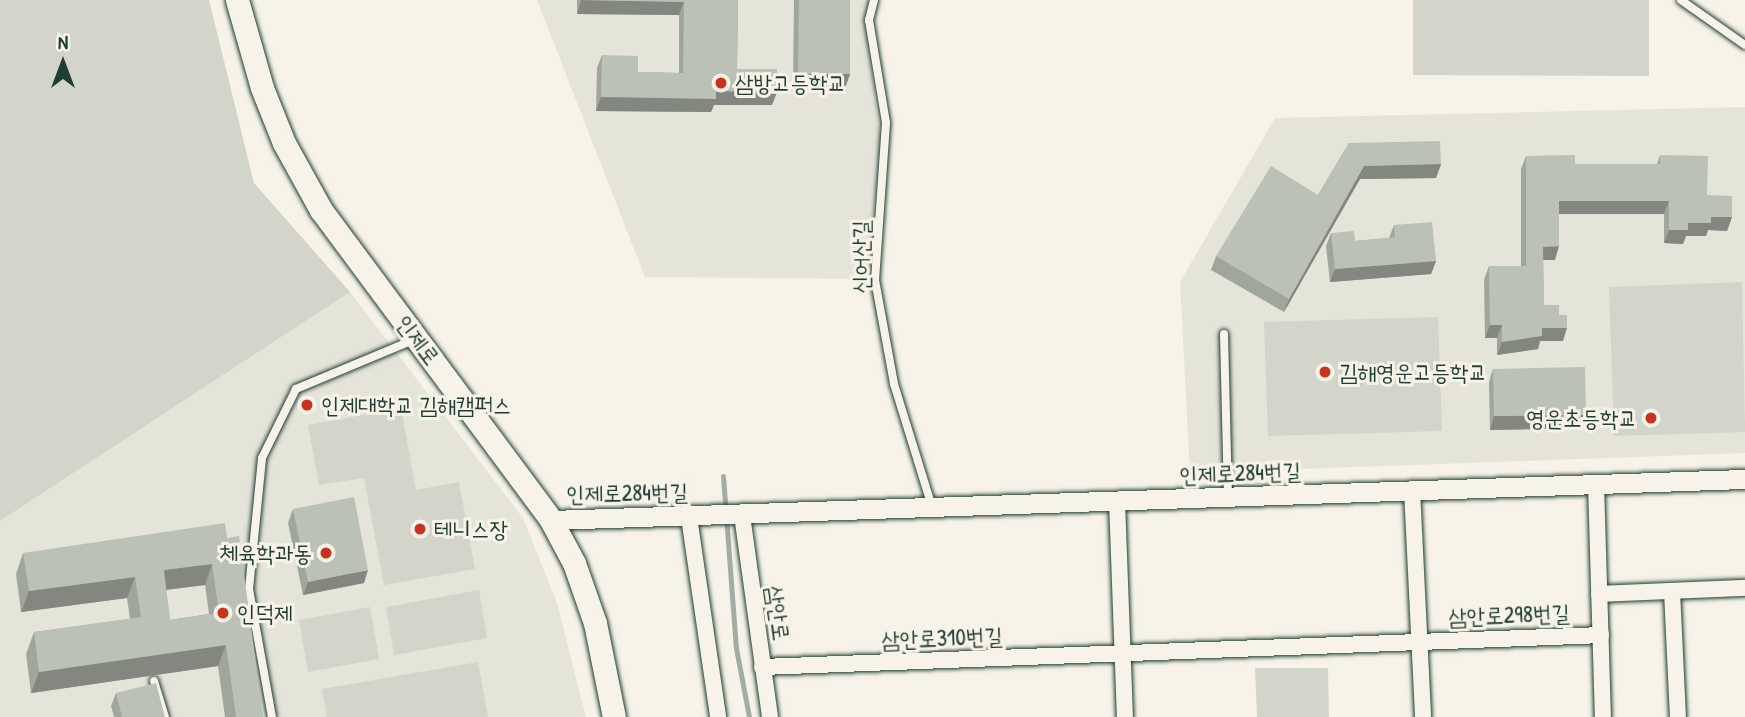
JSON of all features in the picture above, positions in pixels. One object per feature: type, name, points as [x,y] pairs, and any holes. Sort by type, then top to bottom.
[{"type":"main road","name":"인제로","points":[[237,0],[262,88],[284,142],[321,210],[551,520],[574,563],[595,623],[614,717]]},
{"type":"street","name":"인제로284번길","points":[[551,520],[933,510],[1745,479]]},
{"type":"street","points":[[1596,484],[1603,717]]},
{"type":"street","name":"삼안로298번길","points":[[1412,490],[1423,717]]},
{"type":"street","points":[[1117,501],[1125,717]]},
{"type":"street","name":"삼안로","points":[[740,515],[770,717]]},
{"type":"street","points":[[696,516],[718,717]]},
{"type":"street","points":[[1599,594],[1745,587]]},
{"type":"street","points":[[1672,591],[1678,717]]},
{"type":"street","name":"삼안로298번길","points":[[1419,641],[1601,635]]},
{"type":"street","name":"삼안로310번길","points":[[762,667],[1419,641]]},
{"type":"lane","name":"신어산길","points":[[874,0],[869,20],[886,122],[875,280],[894,384],[933,510]]},
{"type":"lane","points":[[1681,0],[1745,46]]},
{"type":"lane","points":[[1224,334],[1228,498]]},
{"type":"lane","points":[[272,717],[249,589],[262,458],[296,388],[416,338]]},
{"type":"lane","points":[[154,681],[165,717]]},
{"type":"shaded area","points":[[0,0],[209,0],[254,183],[350,292],[0,521]]},
{"type":"shaded area","name":"삼방고등학교","points":[[537,0],[871,0],[865,20],[881,146],[865,279],[645,277]]},
{"type":"shaded area","points":[[1413,0],[1649,0],[1649,76],[1413,75]]},
{"type":"shaded area","points":[[1745,107],[1745,453],[1190,473],[1180,282],[1275,118]]},
{"type":"shaded area","points":[[1742,282],[1745,432],[1614,436],[1609,287]]},
{"type":"shaded area","name":"인제대학교 김해캠퍼스","points":[[350,292],[523,518],[557,603],[586,717],[0,717],[0,521]]},
{"type":"shaded area","points":[[1438,317],[1442,431],[1268,436],[1264,322]]},
{"type":"shaded area","name":"테니스장","points":[[401,408],[416,490],[459,482],[475,569],[384,585],[364,478],[319,485],[308,425]]},
{"type":"shaded area","points":[[479,590],[487,638],[394,655],[386,607]]},
{"type":"shaded area","points":[[370,607],[379,659],[308,672],[299,620]]},
{"type":"shaded area","points":[[478,662],[488,717],[327,717],[322,689]]},
{"type":"shaded area","points":[[1255,668],[1328,668],[1329,717],[1257,717]]},
{"type":"building","points":[[581,0],[738,0],[737,69],[777,69],[777,92],[716,91],[716,99],[601,97],[602,55],[638,56],[638,72],[683,73],[684,2]]},
{"type":"building","points":[[799,0],[850,0],[850,74],[798,74]]},
{"type":"building","points":[[1440,141],[1441,164],[1364,166],[1289,299],[1216,256],[1271,166],[1318,195],[1349,143]]},
{"type":"building","points":[[1575,155],[1575,164],[1660,164],[1660,155],[1708,156],[1707,195],[1732,196],[1732,217],[1711,217],[1711,223],[1688,223],[1688,230],[1669,230],[1669,201],[1559,201],[1559,246],[1543,247],[1544,305],[1559,305],[1559,315],[1567,315],[1567,328],[1542,328],[1542,336],[1502,342],[1502,325],[1490,325],[1489,266],[1526,266],[1526,156]]},
{"type":"building","points":[[1432,222],[1436,261],[1335,269],[1331,233],[1354,231],[1355,241],[1395,237],[1394,225]]},
{"type":"building","points":[[1585,367],[1586,415],[1494,416],[1493,369]]},
{"type":"building","name":"체육학과동","points":[[354,497],[368,570],[308,582],[293,509]]},
{"type":"building","points":[[225,523],[227,538],[239,536],[263,717],[236,717],[226,645],[39,672],[34,632],[141,617],[135,577],[29,591],[23,553]],"holes":[[[212,564],[219,613],[170,620],[164,570]]]},
{"type":"building","points":[[156,683],[165,717],[122,717],[116,693]]},
{"type":"waterway","points":[[723,476],[736,648],[749,717]]},
{"type":"place","name":"삼방고등학교","points":[[721,83]]},
{"type":"place","name":"김해영운고등학교","points":[[1325,372]]},
{"type":"place","name":"인제대학교 김해캠퍼스","points":[[307,405]]},
{"type":"place","name":"영운초등학교","points":[[1651,418]]},
{"type":"place","name":"테니스장","points":[[420,529]]},
{"type":"place","name":"체육학과동","points":[[326,553]]},
{"type":"place","name":"인덕제","points":[[223,613]]}]
